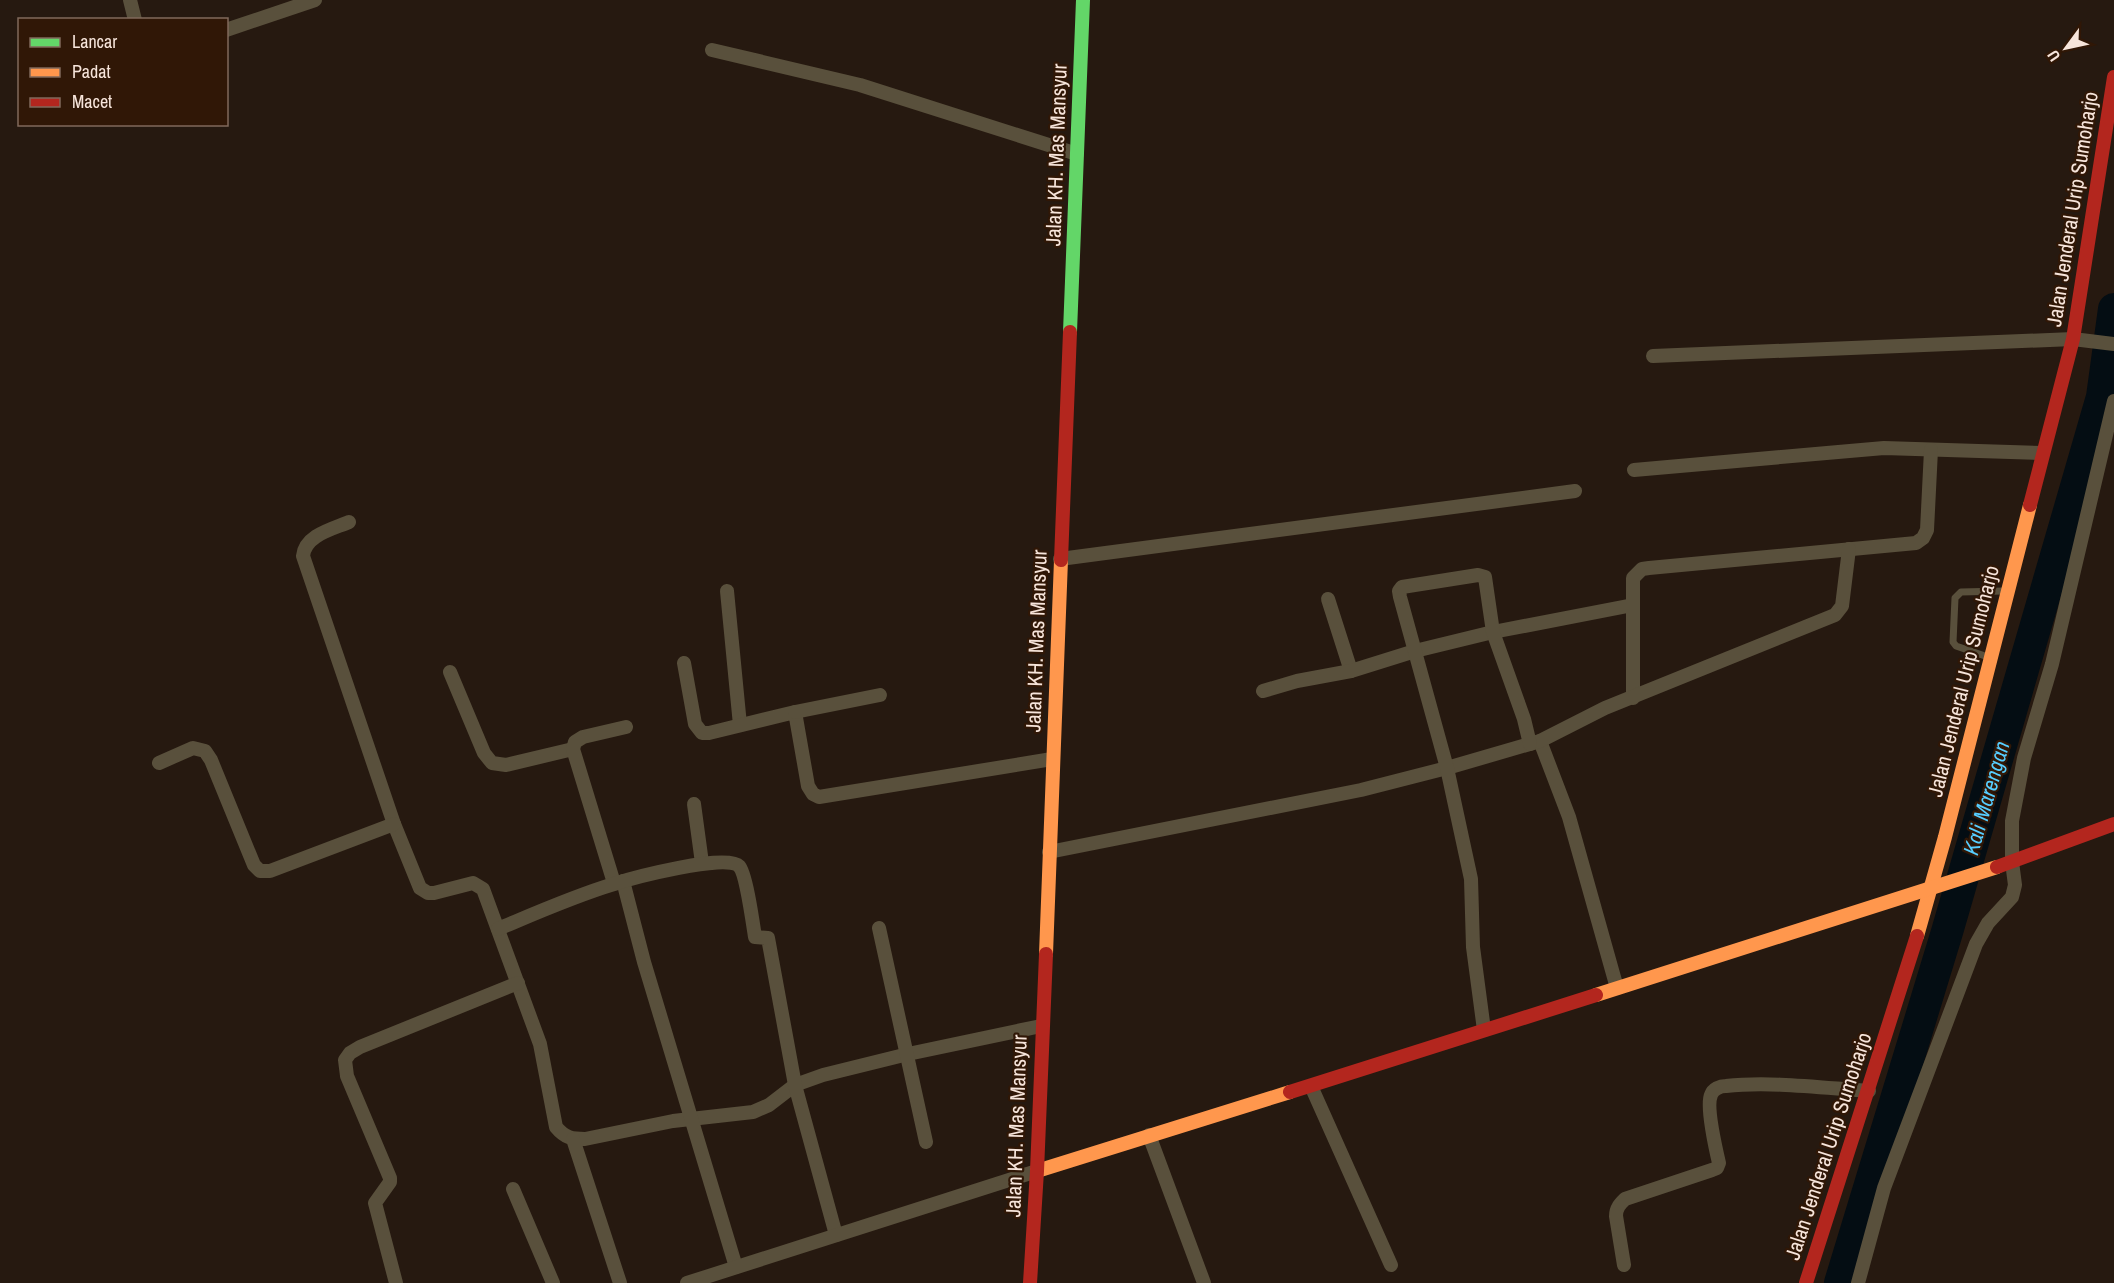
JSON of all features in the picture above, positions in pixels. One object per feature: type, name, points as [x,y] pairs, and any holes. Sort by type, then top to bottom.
[{"type":"main road","name":"Jalan KH. Mas Mansyur","points":[[1030,1283],[1037,1171],[1083,0]]},
{"type":"main road","name":"Jalan Jenderal Urip Sumoharjo","points":[[1806,1283],[1908,969],[1931,888],[2073,339],[2114,77]]},
{"type":"main road","points":[[1037,1171],[2006,864],[2114,824]]},
{"type":"street","points":[[130,0],[134,18]]},
{"type":"street","points":[[228,29],[315,0]]},
{"type":"street","points":[[712,50],[860,85],[1077,154]]},
{"type":"street","points":[[1653,356],[2073,339],[2113,344]]},
{"type":"street","points":[[1858,1283],[1884,1188],[1976,944],[1988,923],[2012,897],[2015,885],[2006,864],[2024,758],[2052,664],[2114,401]]},
{"type":"street","points":[[1634,470],[1884,448],[2043,453]]},
{"type":"street","points":[[1633,698],[1633,578],[1642,569],[1916,543],[1923,538],[1927,530],[1931,450]]},
{"type":"street","points":[[1060,559],[1575,490]]},
{"type":"street","points":[[349,522],[311,541],[304,550],[303,560],[339,659],[358,722],[394,824],[420,888],[428,893],[434,893],[465,884],[477,884],[483,889],[540,1044],[556,1127],[563,1135],[573,1139],[673,1121],[761,1110],[784,1096],[795,1085],[823,1075],[908,1054],[1041,1026]]},
{"type":"street","points":[[1049,852],[1361,790],[1535,742],[1605,708],[1835,615],[1842,606],[1849,549]]},
{"type":"street","points":[[1484,1030],[1473,947],[1471,879],[1447,768],[1399,591],[1407,585],[1482,575],[1486,581],[1493,632],[1524,719],[1569,817],[1617,988]]},
{"type":"street","points":[[726,591],[740,725]]},
{"type":"street","points":[[1328,599],[1351,670]]},
{"type":"street","points":[[1263,691],[1493,632],[1633,605]]},
{"type":"street","points":[[684,663],[695,724],[706,734],[795,712],[880,695]]},
{"type":"street","points":[[450,672],[484,753],[492,763],[506,765],[573,749]]},
{"type":"street","points":[[795,712],[808,786],[812,793],[819,797],[1053,759]]},
{"type":"street","points":[[626,727],[583,737],[575,742],[573,749],[619,882],[736,1267]]},
{"type":"street","points":[[159,763],[193,748],[205,751],[254,865],[260,871],[275,869],[394,824]]},
{"type":"street","points":[[693,804],[702,863]]},
{"type":"street","points":[[498,929],[619,882],[702,863],[731,862],[737,864],[741,870],[755,937],[768,938],[795,1085],[836,1235]]},
{"type":"street","points":[[879,928],[926,1142]]},
{"type":"street","points":[[396,1283],[375,1203],[390,1179],[347,1076],[345,1060],[350,1053],[360,1047],[518,983]]},
{"type":"street","points":[[1311,1086],[1390,1265]]},
{"type":"street","points":[[1624,1265],[1616,1210],[1625,1199],[1717,1168],[1719,1163],[1712,1127],[1710,1100],[1711,1094],[1716,1089],[1724,1086],[1771,1086],[1869,1091]]},
{"type":"street","points":[[1149,1136],[1204,1283]]},
{"type":"street","points":[[573,1139],[620,1283]]},
{"type":"street","points":[[687,1283],[1037,1171]]},
{"type":"street","points":[[513,1189],[553,1283]]},
{"type":"lane","points":[[1990,657],[1960,647],[1953,642],[1955,598],[1961,592],[2007,591]]},
{"type":"waterway","name":"Kali Marengan","points":[[1840,1283],[1947,932],[2102,397],[2114,309]]},
{"type":"traffic: fast","points":[[1070,332],[1083,0]]},
{"type":"traffic: slow","points":[[1917,936],[1945,837],[2030,505]]},
{"type":"traffic: slow","points":[[1046,954],[1061,560]]},
{"type":"traffic: slow","points":[[1596,995],[1997,867]]},
{"type":"traffic: slow","points":[[1037,1171],[1290,1092]]},
{"type":"traffic: jam","points":[[2030,505],[2073,339],[2114,77]]},
{"type":"traffic: jam","points":[[1061,560],[1070,332]]},
{"type":"traffic: jam","points":[[1997,867],[2114,824]]},
{"type":"traffic: jam","points":[[1806,1283],[1917,936]]},
{"type":"traffic: jam","points":[[1030,1283],[1046,954]]},
{"type":"traffic: jam","points":[[1290,1092],[1596,995]]}]
